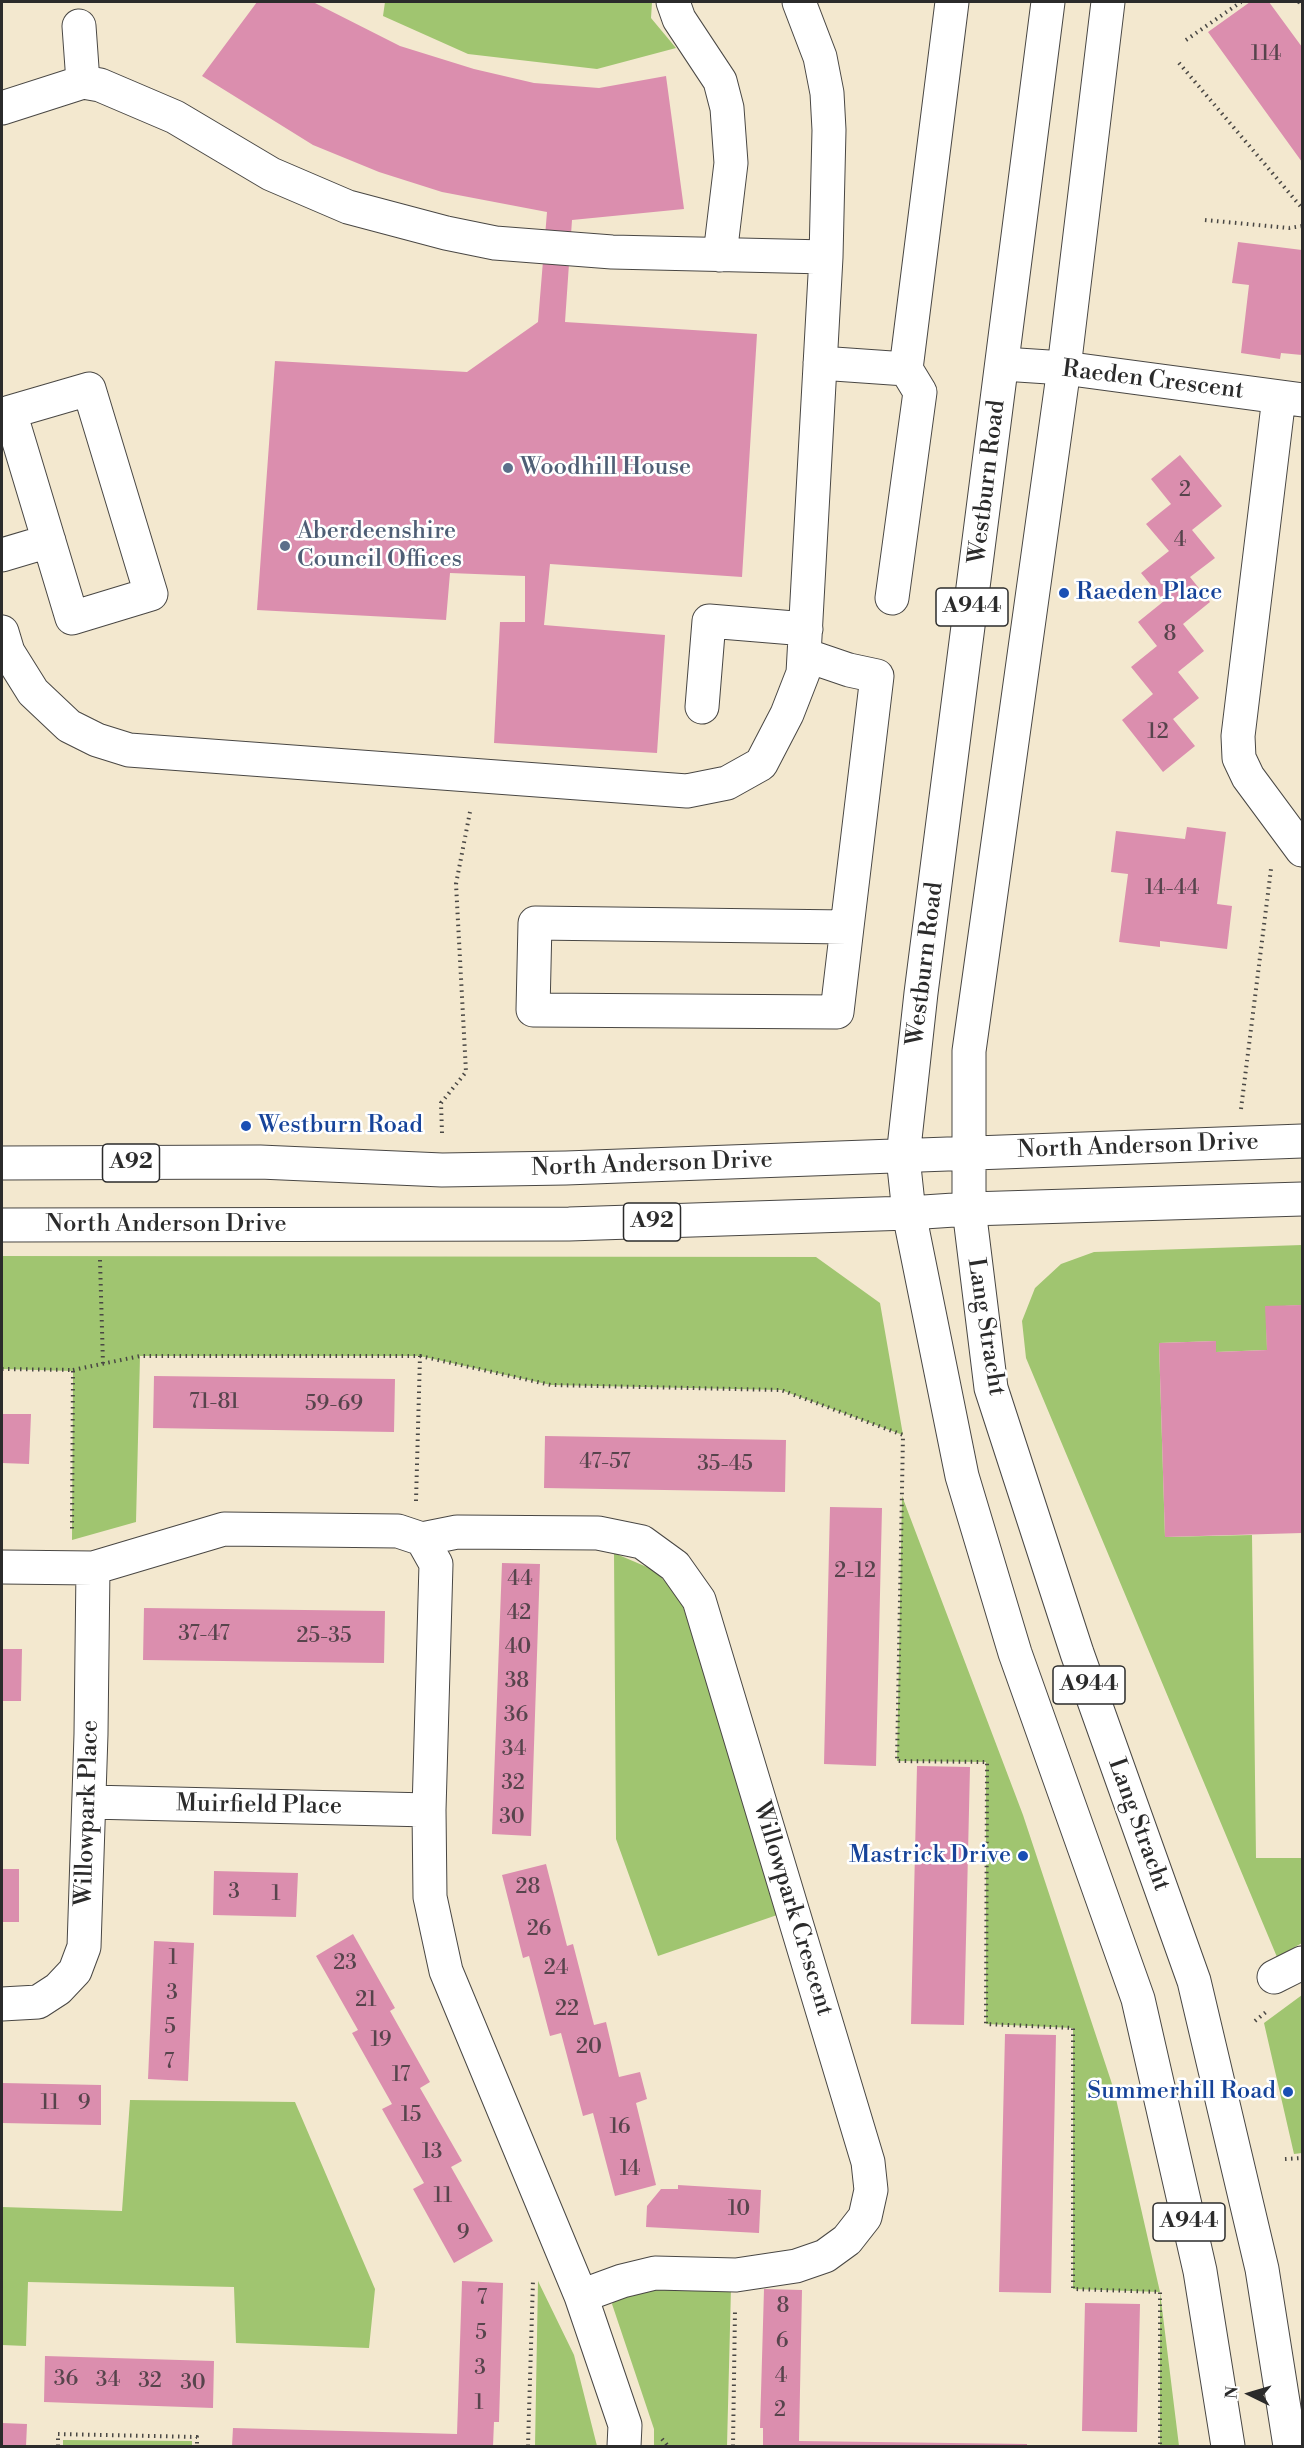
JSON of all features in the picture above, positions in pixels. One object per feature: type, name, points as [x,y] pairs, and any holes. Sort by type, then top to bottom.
[{"type":"main road","points":[[673,2],[678,20],[720,81],[727,108],[731,163],[720,255]]},
{"type":"main road","points":[[2,632],[8,652],[33,692],[69,726],[96,740],[129,750],[687,791],[727,783],[761,764],[787,714],[802,673],[806,642],[826,257],[829,130],[827,93],[820,57],[799,2]]},
{"type":"main road","points":[[892,598],[920,392],[906,369],[951,2]]},
{"type":"main road","name":"Westburn Road","points":[[909,1213],[903,1156],[921,993],[1048,2]]},
{"type":"main road","name":"A944","points":[[969,1209],[967,1154],[969,1051],[1064,368],[1108,2]]},
{"type":"main road","points":[[79,26],[83,82]]},
{"type":"main road","points":[[2,108],[83,82],[100,85],[175,117],[271,174],[348,207],[403,223],[495,243],[612,252],[826,257]]},
{"type":"main road","points":[[820,363],[906,369]]},
{"type":"main road","name":"Raeden Crescent","points":[[1003,364],[1064,368],[1291,398]]},
{"type":"main road","points":[[89,388],[151,594],[72,618],[49,541],[10,412],[89,388]]},
{"type":"main road","points":[[1291,398],[1238,736],[1239,758],[1248,777],[1302,850]]},
{"type":"main road","points":[[2,555],[49,541]]},
{"type":"main road","points":[[702,707],[709,621],[806,642],[849,670],[877,676],[837,1012],[533,1010],[535,923],[847,927]]},
{"type":"main road","name":"North Anderson Drive","points":[[2,1162],[260,1162],[442,1170],[566,1168],[1302,1141]]},
{"type":"main road","name":"North Anderson Drive","points":[[2,1225],[569,1224],[1302,1199]]},
{"type":"main road","name":"Lang Stracht","points":[[969,1209],[991,1388],[1077,1653],[1194,1981],[1262,2269],[1290,2446]]},
{"type":"main road","name":"Lang Stracht","points":[[909,1213],[962,1476],[1015,1653],[1138,1999],[1200,2271],[1228,2446]]},
{"type":"main road","points":[[419,1524],[436,1564],[429,1810],[430,1897],[446,1971],[581,2296],[625,2425],[624,2446]]},
{"type":"main road","name":"Willowpark Crescent","points":[[2,1567],[93,1568],[224,1529],[398,1531],[419,1524],[457,1532],[598,1533],[642,1542],[675,1566],[699,1600],[868,2162],[871,2190],[865,2217],[847,2240],[825,2256],[796,2266],[736,2275],[655,2273],[622,2281],[581,2296]]},
{"type":"main road","name":"Willowpark Place","points":[[2,2004],[38,2002],[58,1989],[75,1971],[84,1947],[93,1568]]},
{"type":"main road","name":"Muirfield Place","points":[[89,1802],[429,1810]]},
{"type":"main road","points":[[1274,1977],[1302,1964]]},
{"type":"path","points":[[1186,40],[1241,2]]},
{"type":"path","points":[[1299,2],[1302,7]]},
{"type":"path","points":[[1179,63],[1302,208]]},
{"type":"path","points":[[1205,220],[1289,228],[1302,226]]},
{"type":"path","points":[[441,1103],[466,1072],[456,884],[478,774]]},
{"type":"path","points":[[1237,1143],[1278,818]]},
{"type":"path","points":[[99,1226],[103,1364]]},
{"type":"path","points":[[2,1369],[73,1370],[140,1356],[420,1356],[551,1385],[781,1390],[903,1435],[897,1761],[987,1762],[986,2024],[1073,2028],[1073,2289],[1160,2292],[1160,2446]]},
{"type":"path","points":[[419,1524],[420,1356]]},
{"type":"path","points":[[72,1540],[73,1370]]},
{"type":"path","points":[[1285,2159],[1302,2158]]},
{"type":"path","points":[[528,2446],[533,2272]]},
{"type":"path","points":[[733,2446],[736,2275]]},
{"type":"path","points":[[58,2446],[58,2434],[197,2437],[197,2446]]},
{"type":"green space","points":[[385,2],[652,2],[651,18],[676,48],[597,69],[468,54],[383,16]]},
{"type":"green space","points":[[1302,1245],[1302,1305],[1266,1307],[1267,1350],[1216,1352],[1216,1341],[1159,1343],[1165,1537],[1252,1535],[1256,1858],[1302,1858],[1302,1943],[1277,1957],[1026,1358],[1022,1321],[1035,1288],[1061,1264],[1094,1252]]},
{"type":"green space","points":[[2,1256],[816,1257],[880,1303],[903,1435],[781,1390],[551,1385],[420,1356],[140,1356],[136,1522],[72,1540],[73,1371],[2,1369]]},
{"type":"green space","points":[[902,1496],[1023,1815],[1114,2090],[1160,2292],[1073,2289],[1073,2028],[986,2024],[986,1762],[897,1761]]},
{"type":"green space","points":[[614,1553],[654,1570],[680,1597],[780,1914],[658,1956],[616,1839]]},
{"type":"green space","points":[[1302,1995],[1302,2153],[1294,2154],[1264,2023]]},
{"type":"green space","points":[[130,2100],[295,2102],[375,2289],[369,2348],[236,2343],[234,2287],[28,2282],[26,2346],[2,2345],[2,2207],[122,2211]]},
{"type":"green space","points":[[538,2281],[574,2355],[597,2446],[535,2446]]},
{"type":"green space","points":[[661,2287],[731,2288],[727,2446],[654,2446],[654,2429],[612,2304],[617,2295]]},
{"type":"green space","points":[[1160,2292],[1179,2446],[1160,2446]]},
{"type":"green space","points":[[63,2440],[192,2441],[192,2446],[63,2446]]},
{"type":"building","name":"Woodhill House","points":[[257,2],[313,2],[400,46],[474,69],[534,83],[599,88],[666,76],[684,209],[572,220],[565,322],[757,334],[742,577],[550,564],[544,625],[665,635],[657,753],[494,743],[500,622],[525,622],[525,576],[450,573],[446,620],[257,610],[275,361],[467,372],[538,322],[547,212],[442,192],[379,172],[313,145],[202,76]]},
{"type":"building","points":[[1250,2],[1269,2],[1302,47],[1302,162],[1208,32]]},
{"type":"building","points":[[1238,242],[1302,250],[1302,355],[1281,353],[1280,359],[1241,353],[1249,285],[1232,283]]},
{"type":"building","points":[[1180,455],[1222,506],[1192,530],[1215,558],[1190,577],[1210,602],[1183,624],[1204,651],[1178,672],[1199,698],[1173,719],[1195,746],[1163,772],[1122,720],[1153,694],[1131,667],[1157,646],[1138,622],[1164,601],[1141,573],[1169,551],[1146,524],[1171,504],[1151,479]]},
{"type":"building","points":[[1187,827],[1226,832],[1217,904],[1232,906],[1227,949],[1160,941],[1160,947],[1119,942],[1128,874],[1111,872],[1116,831],[1185,839]]},
{"type":"building","points":[[1302,1305],[1302,1533],[1165,1537],[1159,1343],[1216,1341],[1216,1352],[1267,1350],[1265,1306]]},
{"type":"building","points":[[154,1376],[395,1379],[394,1432],[153,1428]]},
{"type":"building","points":[[2,1414],[31,1414],[29,1464],[2,1463]]},
{"type":"building","points":[[545,1436],[786,1440],[785,1492],[544,1488]]},
{"type":"building","points":[[830,1507],[882,1508],[876,1766],[824,1764]]},
{"type":"building","points":[[502,1563],[540,1564],[531,1836],[492,1834]]},
{"type":"building","points":[[144,1608],[385,1611],[384,1663],[143,1660]]},
{"type":"building","points":[[2,1649],[22,1649],[21,1701],[2,1701]]},
{"type":"building","points":[[917,1766],[970,1767],[964,2025],[911,2024]]},
{"type":"building","points":[[546,1864],[567,1946],[573,1944],[594,2025],[606,2022],[619,2077],[640,2072],[647,2099],[636,2103],[656,2185],[615,2196],[593,2113],[583,2116],[561,2033],[550,2036],[529,1956],[523,1958],[502,1875]]},
{"type":"building","points":[[2,1869],[19,1869],[19,1922],[2,1922]]},
{"type":"building","points":[[214,1871],[298,1873],[296,1917],[213,1915]]},
{"type":"building","points":[[353,1934],[395,2008],[390,2011],[430,2082],[420,2088],[462,2161],[451,2167],[493,2241],[454,2263],[413,2189],[424,2183],[382,2109],[392,2104],[352,2033],[358,2030],[316,1956]]},
{"type":"building","points":[[154,1941],[194,1943],[188,2081],[148,2079]]},
{"type":"building","points":[[1005,2034],[1056,2035],[1051,2293],[999,2292]]},
{"type":"building","points":[[2,2083],[101,2085],[101,2125],[2,2123]]},
{"type":"building","points":[[678,2185],[761,2190],[759,2233],[646,2227],[647,2206],[661,2189],[678,2189]]},
{"type":"building","points":[[462,2281],[503,2283],[499,2422],[494,2422],[493,2446],[232,2446],[233,2428],[457,2434]]},
{"type":"building","points":[[764,2289],[802,2290],[799,2441],[1027,2444],[1027,2446],[763,2446],[763,2428],[760,2428]]},
{"type":"building","points":[[1085,2303],[1140,2304],[1137,2432],[1082,2431]]},
{"type":"building","points":[[45,2356],[214,2361],[213,2408],[44,2402]]},
{"type":"building","points":[[2,2423],[27,2424],[26,2446],[2,2446]]},
{"type":"place","name":"Woodhill House","points":[[508,468]]},
{"type":"place","name":"Aberdeenshire Council Offices","points":[[285,546]]},
{"type":"place","name":"Raeden Place","points":[[1064,593]]},
{"type":"place","name":"Westburn Road","points":[[246,1126]]},
{"type":"place","name":"Mastrick Drive","points":[[1023,1856]]},
{"type":"place","name":"Summerhill Road","points":[[1288,2092]]}]
